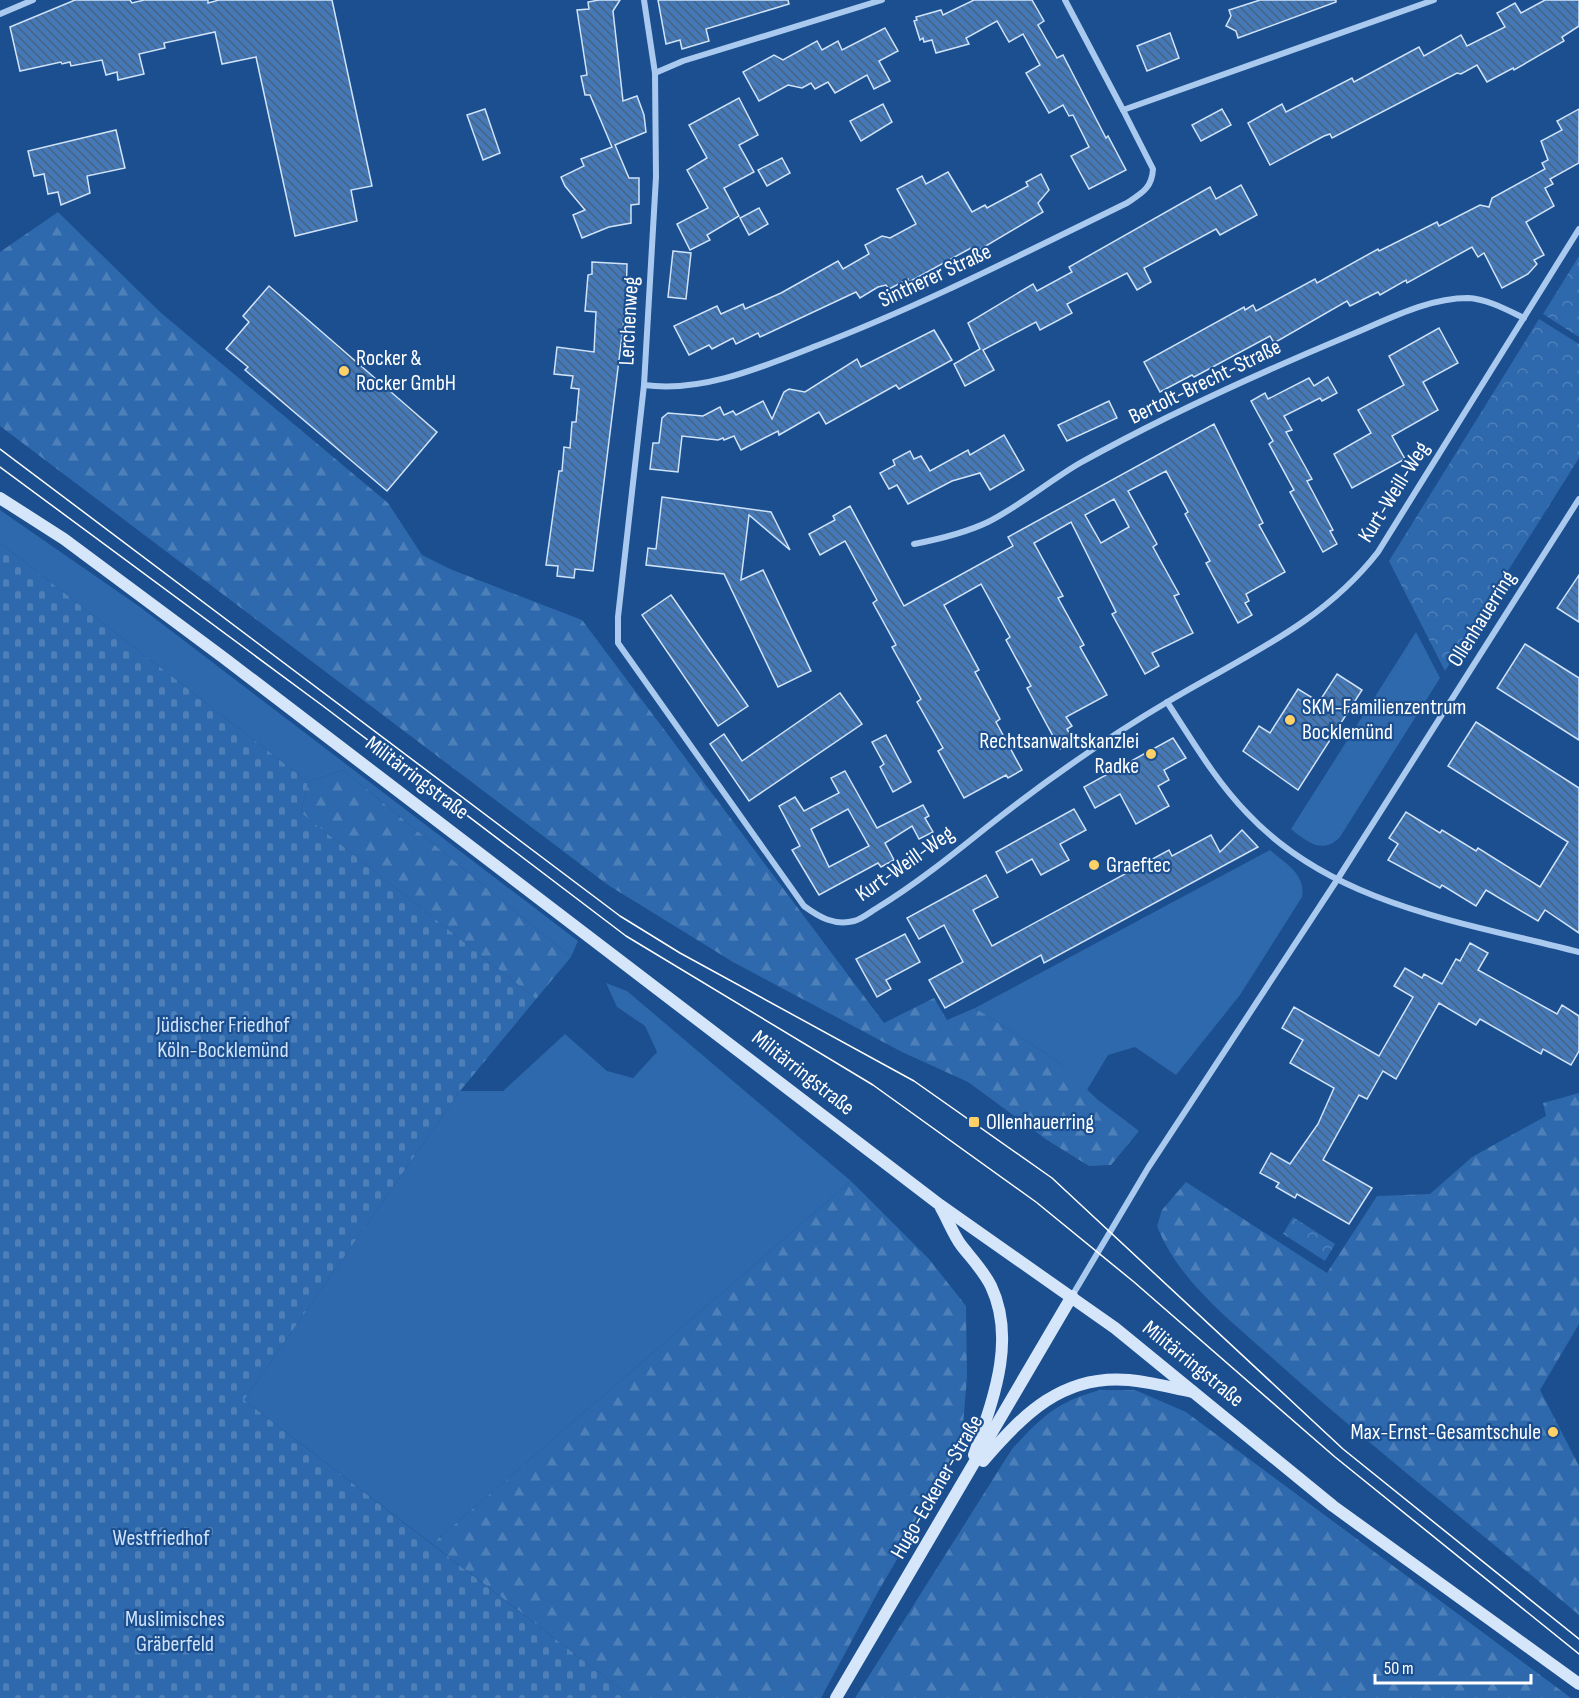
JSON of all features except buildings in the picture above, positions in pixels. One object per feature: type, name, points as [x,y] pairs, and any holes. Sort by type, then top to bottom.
[{"type":"main road","name":"Militärringstraße","points":[[0,498],[64,539],[224,658],[940,1205],[1072,1296],[1196,1393],[1333,1506],[1579,1684]]},
{"type":"main road","points":[[940,1205],[960,1243],[991,1287],[1001,1320],[1002,1347],[997,1386],[964,1482]]},
{"type":"main road","name":"Hugo-Eckener-Straße","points":[[837,1698],[1072,1296]]},
{"type":"main road","points":[[964,1482],[1010,1430],[1050,1397],[1081,1382],[1130,1380],[1196,1393]]},
{"type":"street","points":[[0,14],[33,0]]},
{"type":"street","name":"Lerchenweg","points":[[618,643],[618,616],[644,385],[656,177],[655,73],[644,0]]},
{"type":"street","points":[[655,73],[683,61],[882,0]]},
{"type":"street","name":"Sintherer Straße","points":[[644,385],[681,387],[767,365],[894,316],[1127,203],[1148,189],[1153,180],[1153,169],[1065,0]]},
{"type":"street","points":[[1123,110],[1434,0]]},
{"type":"street","name":"Kurt-Weill-Weg","points":[[618,643],[804,906],[820,917],[838,923],[855,921],[912,886],[1006,812],[1167,702],[1278,640],[1318,614],[1361,574],[1378,552],[1579,229]]},
{"type":"street","name":"Bertolt-Brecht-Straße","points":[[914,544],[946,538],[988,521],[1080,464],[1177,414],[1273,368],[1407,312],[1438,301],[1470,298],[1500,307],[1524,318]]},
{"type":"street","name":"Ollenhauerring","points":[[1072,1296],[1148,1168],[1337,880],[1579,499]]},
{"type":"street","points":[[1167,702],[1219,781],[1247,814],[1288,849],[1337,880],[1374,897],[1431,915],[1579,952]]},
{"type":"green space","points":[[58,212],[160,312],[388,503],[422,555],[450,569],[582,620],[884,1023],[934,998],[947,1020],[975,1008],[1056,1060],[1098,1100],[1139,1131],[1111,1165],[1089,1166],[1047,1140],[968,1082],[902,1052],[733,962],[608,885],[0,426],[0,252]]},
{"type":"green space","points":[[1579,256],[1579,337],[1543,314]]},
{"type":"green space","points":[[1539,319],[1579,344],[1579,458],[1445,671],[1389,561]]},
{"type":"green space","points":[[0,510],[140,607],[578,941],[571,957],[343,770],[308,782],[0,543]]},
{"type":"green space","name":"Jüdischer Friedhof Köln-Bocklemünd","points":[[0,543],[308,782],[301,813],[536,999],[460,1091],[244,1400],[632,1698],[0,1698]]},
{"type":"green space","points":[[1416,632],[1440,678],[1340,837],[1327,845],[1315,845],[1291,829]]},
{"type":"green space","points":[[343,770],[571,957],[536,999],[301,813],[308,782]]},
{"type":"green space","points":[[1270,850],[1294,870],[1301,882],[1302,897],[1240,995],[1176,1075],[1135,1047],[1108,1055],[1087,1090],[1056,1060],[975,1008]]},
{"type":"green space","points":[[606,983],[627,991],[851,1181],[432,1544],[244,1400],[460,1091],[503,1091],[565,1034],[607,1071],[633,1078],[657,1052],[645,1026],[617,1007]]},
{"type":"green space","points":[[1579,1093],[1579,1324],[1540,1390],[1579,1466],[1579,1615],[1353,1428],[1227,1318],[1179,1266],[1157,1226],[1162,1210],[1186,1182],[1327,1273],[1377,1196],[1430,1194],[1472,1157],[1546,1116],[1543,1103]]},
{"type":"green space","points":[[851,1181],[929,1259],[966,1306],[967,1377],[961,1450],[879,1590],[821,1698],[632,1698],[432,1544]]},
{"type":"green space","points":[[1293,1217],[1335,1244],[1325,1261],[1283,1234]]},
{"type":"green space","points":[[1100,1390],[1135,1390],[1186,1412],[1571,1698],[855,1698],[1012,1449],[1041,1419],[1051,1412],[1072,1400]]},
{"type":"tram line","points":[[0,449],[620,916],[680,953],[914,1081],[1052,1178],[1343,1449],[1579,1639]]},
{"type":"tram line","points":[[0,467],[323,706],[626,936],[873,1085],[1036,1202],[1134,1282],[1335,1457],[1579,1654]]},
{"type":"place","name":"Rocker & Rocker GmbH","points":[[344,371]]},
{"type":"place","name":"SKM-Familienzentrum Bocklemünd","points":[[1290,720]]},
{"type":"place","name":"Rechtsanwaltskanzlei Radke","points":[[1151,754]]},
{"type":"place","name":"Graeftec","points":[[1094,865]]},
{"type":"place","name":"Ollenhauerring","points":[[974,1122]]},
{"type":"place","name":"Max-Ernst-Gesamtschule","points":[[1553,1432]]},
{"type":"park label","name":"Westfriedhof","points":[[161,1538]]},
{"type":"park label","name":"Muslimisches Gräberfeld","points":[[175,1632]]}]
